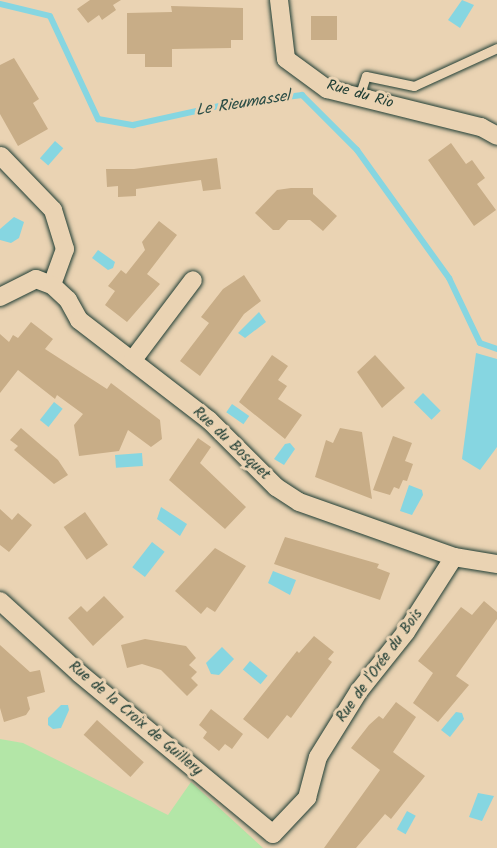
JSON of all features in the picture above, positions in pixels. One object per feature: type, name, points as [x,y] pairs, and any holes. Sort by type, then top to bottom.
[{"type":"street","name":"Rue du Rio","points":[[279,0],[286,59],[327,89],[481,127],[497,136]]},
{"type":"street","points":[[0,297],[36,279],[52,285],[65,249],[53,210],[1,156]]},
{"type":"street","points":[[132,361],[194,280]]},
{"type":"street","name":"Rue du Bosquet","points":[[52,285],[68,300],[79,320],[209,420],[276,487],[299,502],[454,557],[497,564]]},
{"type":"street","name":"Rue de l'Orée du Bois","points":[[274,841],[307,798],[318,757],[359,691],[406,632],[454,557]]},
{"type":"street","name":"Rue de la Croix de Guillery","points":[[0,602],[274,841]]},
{"type":"lane","points":[[359,97],[366,76],[414,86],[497,48]]},
{"type":"green space","points":[[0,739],[23,743],[168,815],[191,782],[263,848],[0,848]]},
{"type":"water","points":[[462,0],[474,5],[460,28],[448,20]]},
{"type":"water","points":[[55,141],[63,148],[48,166],[40,158]]},
{"type":"water","points":[[14,217],[24,222],[19,238],[11,243],[0,240],[0,229]]},
{"type":"water","points":[[98,250],[115,262],[113,268],[108,270],[92,258]]},
{"type":"water","points":[[259,312],[266,322],[245,338],[238,333]]},
{"type":"water","points":[[476,353],[497,359],[497,447],[480,470],[462,459]]},
{"type":"water","points":[[423,393],[441,411],[431,420],[414,402]]},
{"type":"water","points":[[54,402],[63,409],[49,427],[40,420]]},
{"type":"water","points":[[232,404],[249,416],[243,424],[226,412]]},
{"type":"water","points":[[290,443],[295,449],[284,465],[274,459],[285,444]]},
{"type":"water","points":[[142,453],[143,466],[116,468],[115,455]]},
{"type":"water","points":[[409,485],[422,490],[423,495],[412,515],[400,511]]},
{"type":"water","points":[[161,507],[187,524],[180,536],[157,519]]},
{"type":"water","points":[[152,542],[165,552],[145,577],[132,567]]},
{"type":"water","points":[[273,571],[296,580],[290,595],[268,583]]},
{"type":"water","points":[[222,647],[234,659],[219,675],[211,674],[206,663]]},
{"type":"water","points":[[250,661],[268,676],[261,684],[243,669]]},
{"type":"water","points":[[61,705],[68,705],[69,710],[61,728],[53,729],[48,725],[48,718]]},
{"type":"water","points":[[456,712],[462,713],[464,719],[450,737],[441,730]]},
{"type":"water","points":[[478,793],[494,796],[482,821],[469,817]]},
{"type":"water","points":[[407,811],[416,816],[406,834],[397,829]]},
{"type":"building","points":[[90,0],[121,0],[113,5],[116,10],[102,20],[99,15],[88,23],[77,9]]},
{"type":"building","points":[[171,6],[243,8],[243,40],[231,40],[231,48],[172,49],[172,67],[145,67],[145,54],[127,54],[127,13],[172,12]]},
{"type":"building","points":[[311,16],[337,16],[337,40],[311,40]]},
{"type":"building","points":[[14,58],[39,99],[33,103],[48,129],[18,146],[0,114],[0,65]]},
{"type":"building","points":[[451,143],[466,164],[472,160],[485,178],[477,184],[496,210],[474,226],[428,160]]},
{"type":"building","points":[[217,158],[221,189],[203,191],[201,180],[136,189],[136,196],[118,197],[118,186],[107,187],[106,169],[134,169]]},
{"type":"building","points":[[313,188],[313,194],[337,216],[323,231],[310,220],[288,220],[279,230],[273,230],[255,213],[277,190]]},
{"type":"building","points":[[159,221],[177,235],[147,274],[160,284],[127,322],[105,305],[115,291],[108,286],[121,270],[126,274],[145,250],[142,242]]},
{"type":"building","points":[[244,275],[261,301],[244,314],[200,376],[180,361],[209,323],[201,317],[223,289]]},
{"type":"building","points":[[31,322],[53,339],[45,349],[107,389],[111,383],[160,420],[162,439],[151,447],[128,430],[119,451],[79,456],[74,425],[83,414],[57,395],[55,399],[18,370],[0,393],[0,334],[9,342],[13,335],[18,338]]},
{"type":"building","points":[[272,355],[288,366],[278,380],[287,386],[278,399],[302,415],[285,439],[239,402]]},
{"type":"building","points":[[375,355],[405,388],[382,408],[357,372]]},
{"type":"building","points":[[21,428],[58,460],[68,475],[54,484],[14,450],[18,446],[10,440]]},
{"type":"building","points":[[340,428],[362,432],[372,499],[315,477],[326,440],[333,443]]},
{"type":"building","points":[[393,436],[412,443],[405,461],[413,464],[407,481],[403,480],[399,489],[394,487],[390,495],[373,490]]},
{"type":"building","points":[[198,438],[211,447],[200,463],[246,507],[225,529],[169,480]]},
{"type":"building","points":[[0,509],[12,520],[18,513],[32,525],[9,552],[0,545]]},
{"type":"building","points":[[85,512],[108,545],[87,560],[64,527]]},
{"type":"building","points":[[285,537],[379,564],[377,568],[390,573],[380,600],[274,564]]},
{"type":"building","points":[[215,548],[246,566],[215,612],[207,607],[201,614],[175,591]]},
{"type":"building","points":[[104,596],[124,617],[93,646],[68,618],[81,606],[87,612]]},
{"type":"building","points":[[484,601],[497,612],[497,619],[456,676],[469,685],[438,722],[413,703],[433,673],[418,661],[461,607],[472,615]]},
{"type":"building","points":[[314,636],[334,652],[328,659],[332,662],[291,718],[287,715],[268,739],[243,719],[297,651],[299,653]]},
{"type":"building","points":[[145,639],[186,646],[196,658],[189,665],[197,672],[191,678],[198,685],[187,696],[161,670],[142,664],[127,668],[121,645]]},
{"type":"building","points":[[0,645],[30,672],[40,670],[45,692],[27,697],[30,709],[26,715],[4,722],[0,708]]},
{"type":"building","points":[[396,702],[416,717],[393,752],[425,776],[391,819],[385,814],[356,848],[324,848],[380,770],[351,748],[369,725],[379,716],[383,719]]},
{"type":"building","points":[[211,709],[243,734],[232,749],[225,744],[219,751],[203,738],[207,732],[199,725]]},
{"type":"building","points":[[97,720],[144,762],[130,777],[84,735]]},
{"type":"waterway","name":"Le Rieumassel","points":[[0,4],[50,16],[98,119],[133,125],[223,105],[302,95],[357,150],[449,278],[480,343],[497,349]]}]
